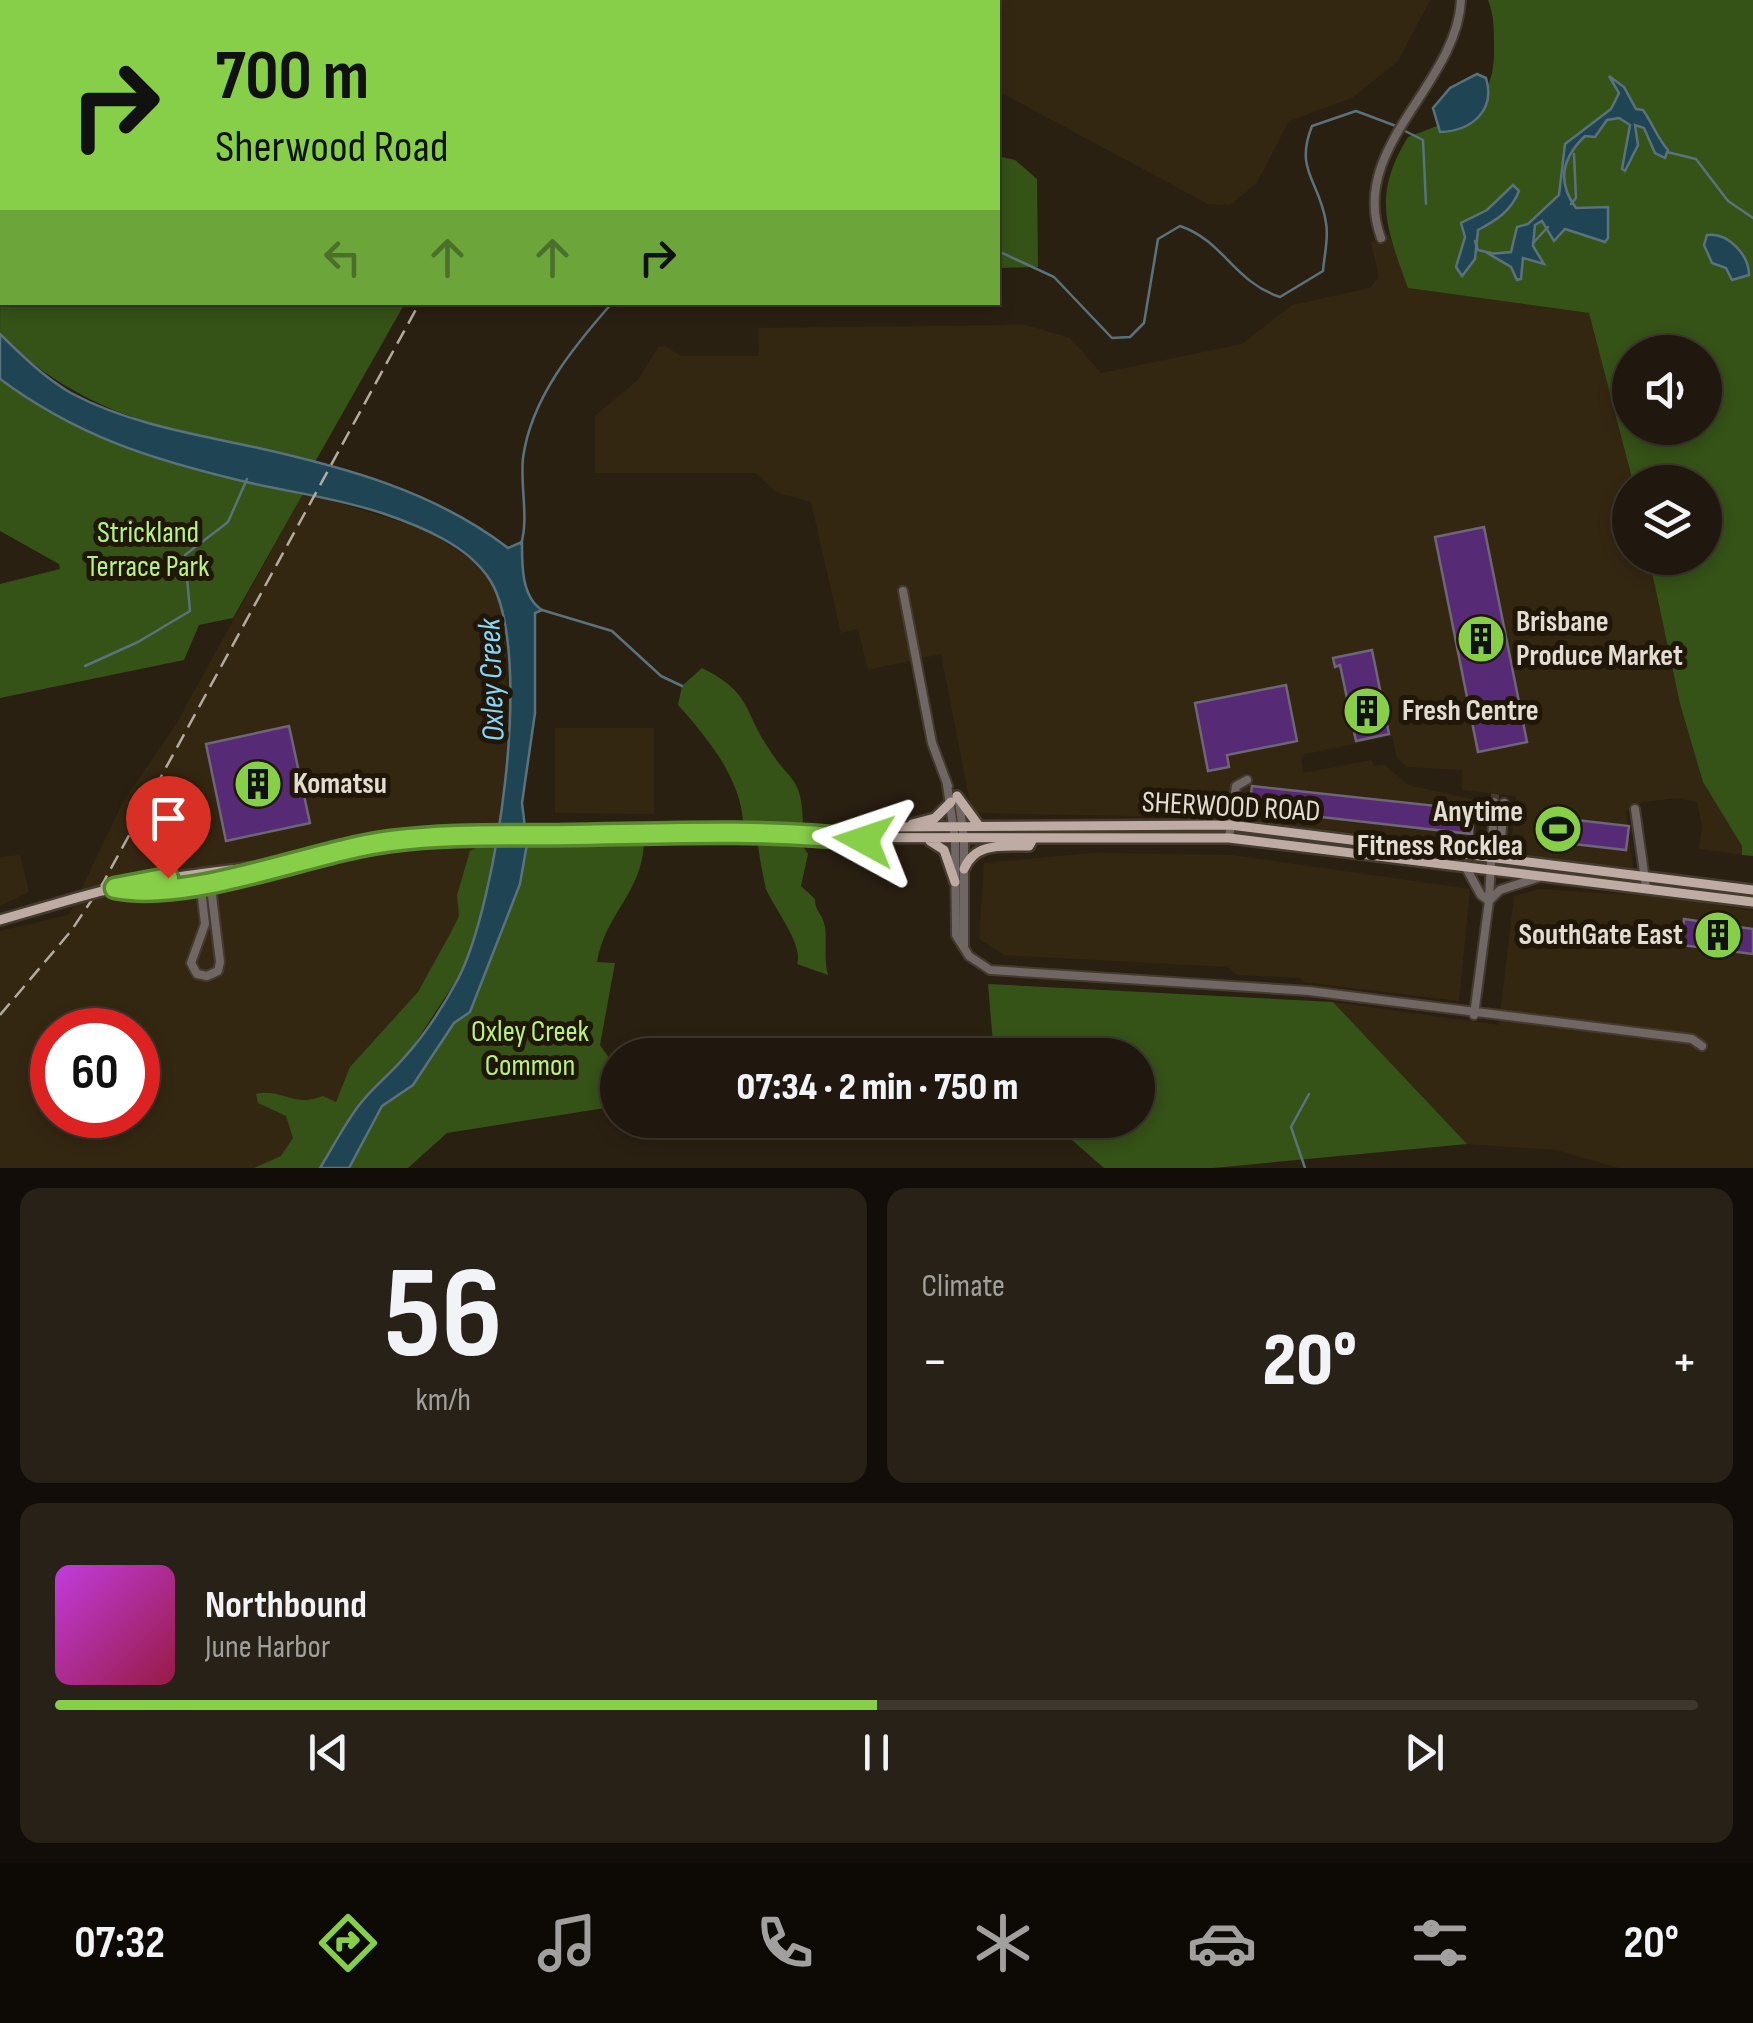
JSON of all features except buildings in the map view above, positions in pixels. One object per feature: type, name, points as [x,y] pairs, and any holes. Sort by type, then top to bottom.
[{"type":"main road","points":[[905,827],[936,818],[954,799],[980,826]]},
{"type":"main road","name":"SHERWOOD ROAD","points":[[823,835],[905,827],[1230,826],[1493,863],[1641,874],[1753,890]]},
{"type":"main road","name":"SHERWOOD ROAD","points":[[0,920],[115,888],[205,879],[392,840],[541,836],[1228,838],[1465,866],[1493,863],[1544,875],[1753,902]]},
{"type":"main road","points":[[964,869],[976,851],[1029,846],[1033,839]]},
{"type":"main road","points":[[928,840],[944,850],[956,882]]},
{"type":"street","points":[[1380,238],[1375,186],[1404,122],[1450,46],[1461,0]]},
{"type":"street","points":[[903,591],[932,743],[954,799],[964,869],[964,946]]},
{"type":"street","points":[[1228,838],[1236,786],[1248,780]]},
{"type":"street","points":[[1474,1015],[1490,902],[1493,863],[1489,848],[1499,803]]},
{"type":"street","points":[[1635,809],[1641,874],[1646,887]]},
{"type":"street","points":[[960,840],[956,935],[981,965],[1004,972],[1309,991],[1474,1015],[1692,1039],[1702,1046]]},
{"type":"street","points":[[1465,866],[1481,895],[1490,902]]},
{"type":"street","points":[[1490,902],[1500,890],[1544,875]]},
{"type":"street","points":[[205,879],[220,965],[208,976],[197,974],[190,963],[205,930],[205,879]]},
{"type":"shaded area","points":[[1000,0],[1430,0],[1398,61],[1352,98],[1289,121],[1256,184],[1230,205],[1208,204],[1000,92]]},
{"type":"shaded area","points":[[1389,235],[1409,288],[1589,313],[1612,401],[1612,445],[1623,445],[1629,465],[1612,465],[1612,575],[1653,575],[1680,704],[1703,782],[1742,846],[1742,855],[1699,849],[1702,826],[1697,802],[1678,798],[1643,802],[1626,811],[1633,868],[1510,853],[1516,796],[1462,790],[1462,770],[1407,767],[1397,757],[1392,736],[1301,755],[1303,773],[1372,760],[1374,766],[1385,765],[1408,785],[1480,801],[1474,848],[1235,818],[977,813],[971,808],[941,654],[868,670],[858,629],[841,633],[811,502],[776,492],[756,473],[595,473],[595,416],[638,380],[658,347],[665,346],[681,356],[759,356],[758,328],[1026,325],[1070,338],[1101,373],[1242,344],[1292,305],[1370,288],[1379,277],[1371,242]]},
{"type":"shaded area","points":[[304,492],[427,530],[481,567],[492,583],[506,620],[507,728],[503,825],[487,896],[300,1168],[0,1168],[0,931],[68,915],[75,903],[106,894],[113,882],[81,890],[123,802],[175,726]]},
{"type":"shaded area","points":[[555,728],[654,728],[654,814],[555,813]]},
{"type":"shaded area","points":[[1093,853],[1232,855],[1470,889],[1459,1001],[1303,982],[1300,978],[1237,975],[1229,967],[1004,955],[979,939],[984,863]]},
{"type":"shaded area","points":[[20,855],[29,892],[0,906],[0,857]]},
{"type":"shaded area","points":[[1539,889],[1675,898],[1753,911],[1753,1168],[1619,1168],[1557,1150],[1467,1144],[1333,1002],[1499,1025],[1514,896]]},
{"type":"green space","points":[[1488,0],[1753,0],[1753,856],[1742,855],[1742,846],[1703,782],[1680,704],[1653,575],[1722,575],[1722,465],[1629,465],[1623,445],[1722,445],[1722,335],[1612,335],[1612,401],[1589,313],[1408,288],[1394,247],[1386,195],[1397,158],[1408,137],[1459,116],[1481,97],[1493,67],[1494,28]]},
{"type":"green space","points":[[1000,156],[1015,160],[1037,179],[1038,267],[1000,268]]},
{"type":"green space","points":[[0,305],[404,305],[315,462],[187,434],[107,407],[69,388],[0,334]]},
{"type":"green space","name":"Strickland Terrace Park","points":[[0,379],[71,423],[144,454],[304,492],[233,618],[199,625],[184,660],[0,698],[0,584],[60,569],[59,564],[0,531]]},
{"type":"green space","points":[[702,668],[730,686],[744,703],[776,760],[794,781],[803,824],[743,821],[728,773],[678,705],[682,686]]},
{"type":"green space","name":"Oxley Creek Common","points":[[644,843],[637,876],[607,930],[597,962],[615,963],[600,1038],[600,1109],[447,1133],[408,1168],[349,1168],[382,1106],[430,1062],[454,1023],[471,1012],[520,884],[527,844]]},
{"type":"green space","points":[[484,844],[499,844],[477,933],[459,976],[406,1057],[351,1117],[320,1168],[254,1168],[281,1156],[293,1138],[286,1116],[258,1103],[256,1094],[273,1093],[303,1100],[323,1096],[336,1102],[350,1067],[418,992],[459,916],[457,895],[470,851]]},
{"type":"green space","points":[[758,844],[802,845],[808,854],[801,886],[815,899],[824,923],[828,975],[797,964],[792,937],[766,889]]},
{"type":"green space","points":[[988,984],[1333,1002],[1467,1144],[1213,1168],[1104,1168],[1070,1138],[1155,1138],[1155,1038],[993,1038]]},
{"type":"water","points":[[1477,74],[1486,78],[1484,109],[1462,128],[1440,132],[1433,108],[1450,88]]},
{"type":"water","points":[[1609,76],[1624,87],[1636,109],[1643,110],[1668,150],[1665,158],[1655,153],[1644,128],[1635,125],[1638,145],[1625,171],[1622,169],[1630,125],[1619,118],[1607,120],[1595,137],[1585,136],[1567,161],[1566,188],[1576,208],[1608,207],[1608,238],[1605,242],[1565,229],[1554,241],[1542,221],[1535,225],[1533,246],[1544,264],[1523,258],[1521,279],[1517,280],[1511,267],[1489,254],[1511,252],[1517,227],[1528,224],[1559,195],[1565,144],[1611,109],[1619,93]]},
{"type":"water","points":[[1513,185],[1519,191],[1516,198],[1503,214],[1478,230],[1475,259],[1462,276],[1456,267],[1465,237],[1461,223],[1487,210]]},
{"type":"water","points":[[1707,235],[1722,237],[1736,246],[1749,275],[1732,280],[1726,268],[1712,263],[1704,245]]},
{"type":"water","points":[[0,334],[61,387],[114,412],[354,473],[450,511],[508,548],[522,542],[526,588],[542,610],[535,613],[535,713],[522,803],[527,844],[520,884],[470,1012],[454,1023],[413,1085],[382,1106],[349,1168],[320,1168],[360,1104],[410,1051],[446,1000],[472,943],[486,895],[506,778],[510,718],[503,615],[490,580],[456,547],[397,518],[176,464],[86,431],[0,379]]},
{"type":"waterway","points":[[1000,252],[1054,277],[1112,338],[1130,337],[1144,323],[1158,239],[1180,226],[1208,241],[1251,282],[1280,297],[1323,271],[1326,223],[1306,154],[1312,126],[1356,111],[1396,126]]},
{"type":"waterway","points":[[1403,130],[1423,140],[1426,204]]},
{"type":"waterway","points":[[1667,152],[1696,159],[1728,201],[1753,218]]},
{"type":"waterway","points":[[1571,204],[1576,198],[1574,154]]},
{"type":"waterway","points":[[1533,243],[1548,227]]},
{"type":"waterway","points":[[1475,241],[1478,250],[1491,253]]},
{"type":"waterway","points":[[521,544],[523,458],[535,414],[569,355],[610,305]]},
{"type":"waterway","points":[[85,666],[138,642],[190,611],[185,555],[228,522],[247,479]]},
{"type":"waterway","points":[[542,610],[612,631],[661,676],[682,686]]},
{"type":"waterway","points":[[1305,1168],[1291,1127],[1309,1094]]},
{"type":"tunnel","points":[[1494,802],[1496,790]]},
{"type":"railway","points":[[0,1015],[71,931],[103,883],[418,305]]},
{"type":"place","name":"Brisbane Produce Market","points":[[1481,639]]},
{"type":"place","name":"Fresh Centre","points":[[1367,711]]},
{"type":"place","name":"Komatsu","points":[[258,784]]},
{"type":"place","name":"Anytime Fitness Rocklea","points":[[1558,829]]},
{"type":"place","name":"SouthGate East","points":[[1718,935]]},
{"type":"route","points":[[168,878],[120,884],[115,888],[200,884],[274,864],[410,839],[636,834],[823,835],[864,840]]},
{"type":"water label","name":"Oxley Creek","points":[[492,680]]}]
